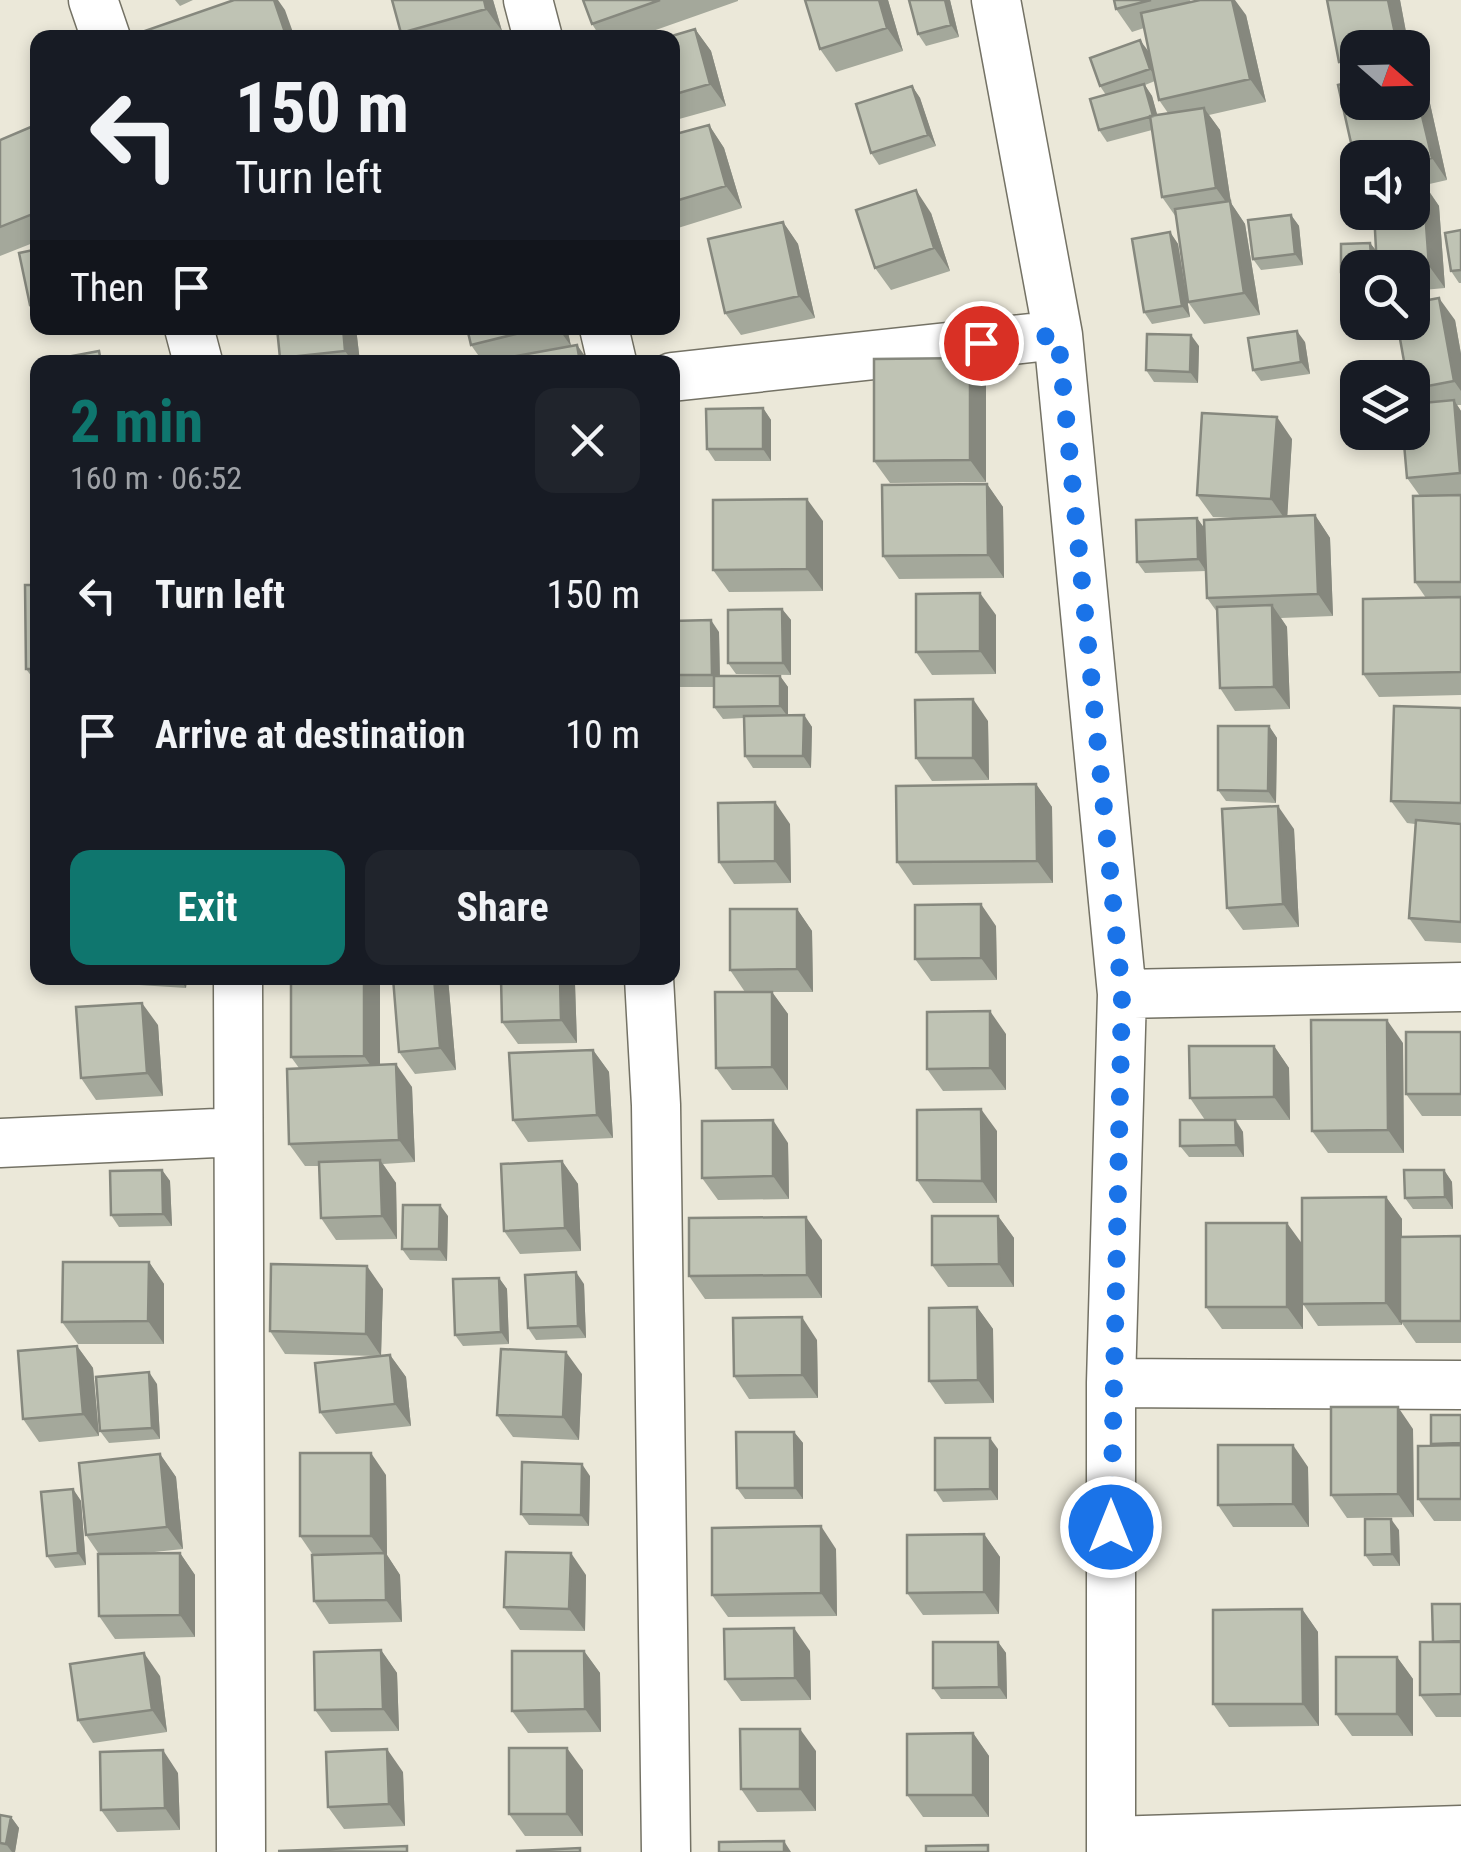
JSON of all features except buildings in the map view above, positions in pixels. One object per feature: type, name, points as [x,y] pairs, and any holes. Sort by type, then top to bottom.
[{"type":"street","points":[[93,0],[103,30]]},
{"type":"street","points":[[528,0],[536,30]]},
{"type":"street","points":[[996,0],[1058,335],[1122,994],[1111,1383],[1110,1846],[1461,1830]]},
{"type":"street","points":[[680,376],[1058,335]]},
{"type":"street","points":[[238,985],[241,1852]]},
{"type":"street","points":[[649,985],[656,1105],[666,1852]]},
{"type":"street","points":[[1122,994],[1461,987]]},
{"type":"street","points":[[0,1143],[238,1132]]},
{"type":"street","points":[[1111,1383],[1461,1386]]},
{"type":"route","points":[[981,343],[1058,335],[1122,994],[1111,1527]]}]
